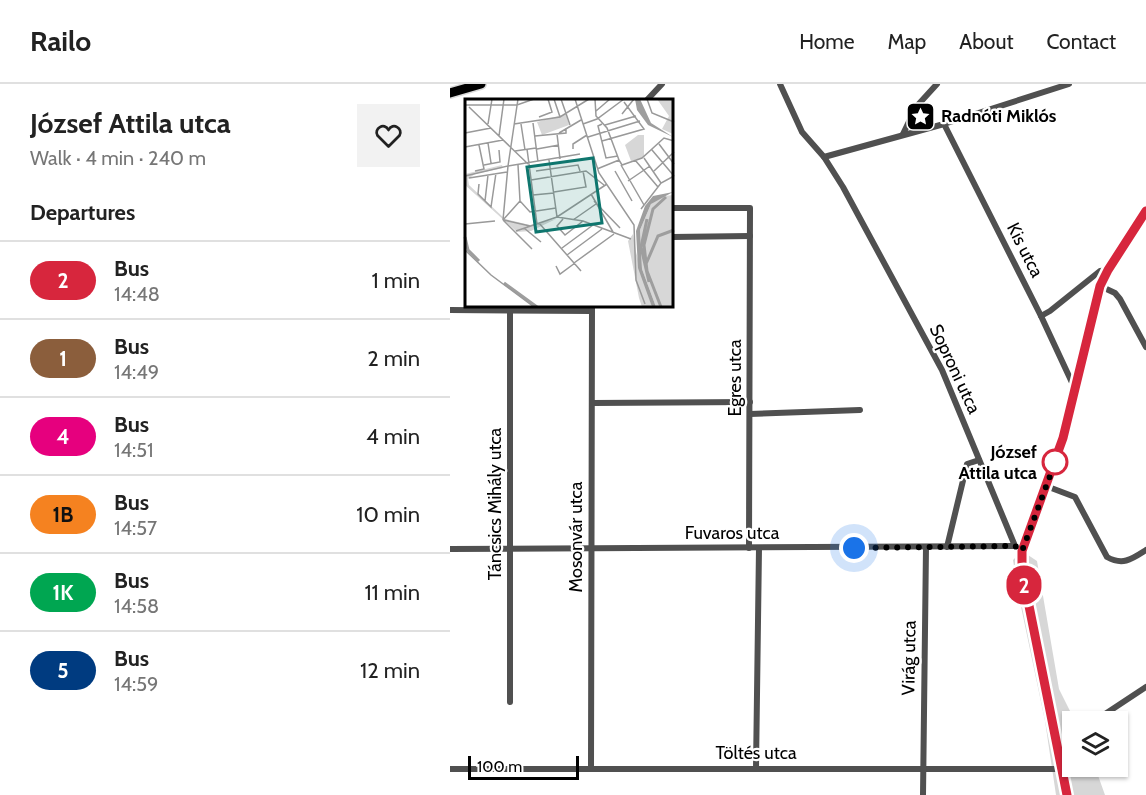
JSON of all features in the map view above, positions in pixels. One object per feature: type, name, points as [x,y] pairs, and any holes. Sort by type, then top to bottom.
[{"type":"main road","points":[[450,93],[481,84]]},
{"type":"street","points":[[648,99],[662,84]]},
{"type":"street","name":"Soproni utca","points":[[780,84],[802,132],[824,157],[937,360],[1015,546]]},
{"type":"street","points":[[903,134],[916,107],[937,84]]},
{"type":"street","points":[[824,157],[944,124],[1069,84]]},
{"type":"street","name":"Kis utca","points":[[944,124],[1041,316],[1076,391]]},
{"type":"street","name":"Egres utca","points":[[674,208],[750,208],[749,548]]},
{"type":"street","points":[[1062,765],[1022,571],[1022,551],[1063,438],[1100,286],[1146,211]]},
{"type":"street","points":[[674,237],[750,236]]},
{"type":"street","points":[[1041,316],[1100,271],[1108,270]]},
{"type":"street","points":[[1100,286],[1120,299],[1146,347]]},
{"type":"street","name":"Táncsics Mihály utca","points":[[510,308],[510,702]]},
{"type":"street","points":[[450,310],[592,308]]},
{"type":"street","name":"Mosonvár utca","points":[[591,768],[592,308]]},
{"type":"street","points":[[593,403],[750,402]]},
{"type":"street","points":[[750,414],[861,410]]},
{"type":"street","points":[[947,547],[967,464],[979,460]]},
{"type":"street","points":[[1046,486],[1075,497],[1107,557],[1115,562],[1130,561],[1146,550]]},
{"type":"street","points":[[1015,546],[1022,551]]},
{"type":"street","name":"Fuvaros utca","points":[[450,549],[1015,546]]},
{"type":"street","name":"Virág utca","points":[[923,795],[926,547]]},
{"type":"street","points":[[756,768],[759,548]]},
{"type":"street","points":[[1110,711],[1146,687]]},
{"type":"street","points":[[1056,744],[1062,741]]},
{"type":"street","name":"Töltés utca","points":[[450,769],[1062,769]]},
{"type":"street","points":[[1064,777],[1067,795]]},
{"type":"shaded area","points":[[1022,551],[1037,561],[1059,689],[1070,711],[1062,711],[1062,777],[1099,777],[1105,795],[1056,795],[1045,721],[1013,560]]},
{"type":"bus line","name":"2","points":[[1067,795],[1022,571],[1022,551],[1063,438],[1100,286],[1146,211]]},
{"type":"place","name":"Radnóti Miklós","points":[[920,116]]},
{"type":"place","name":"József Attila utca","points":[[1055,462]]},
{"type":"route","points":[[854,548],[1015,546],[1022,551],[1056,460],[1055,462]]}]
